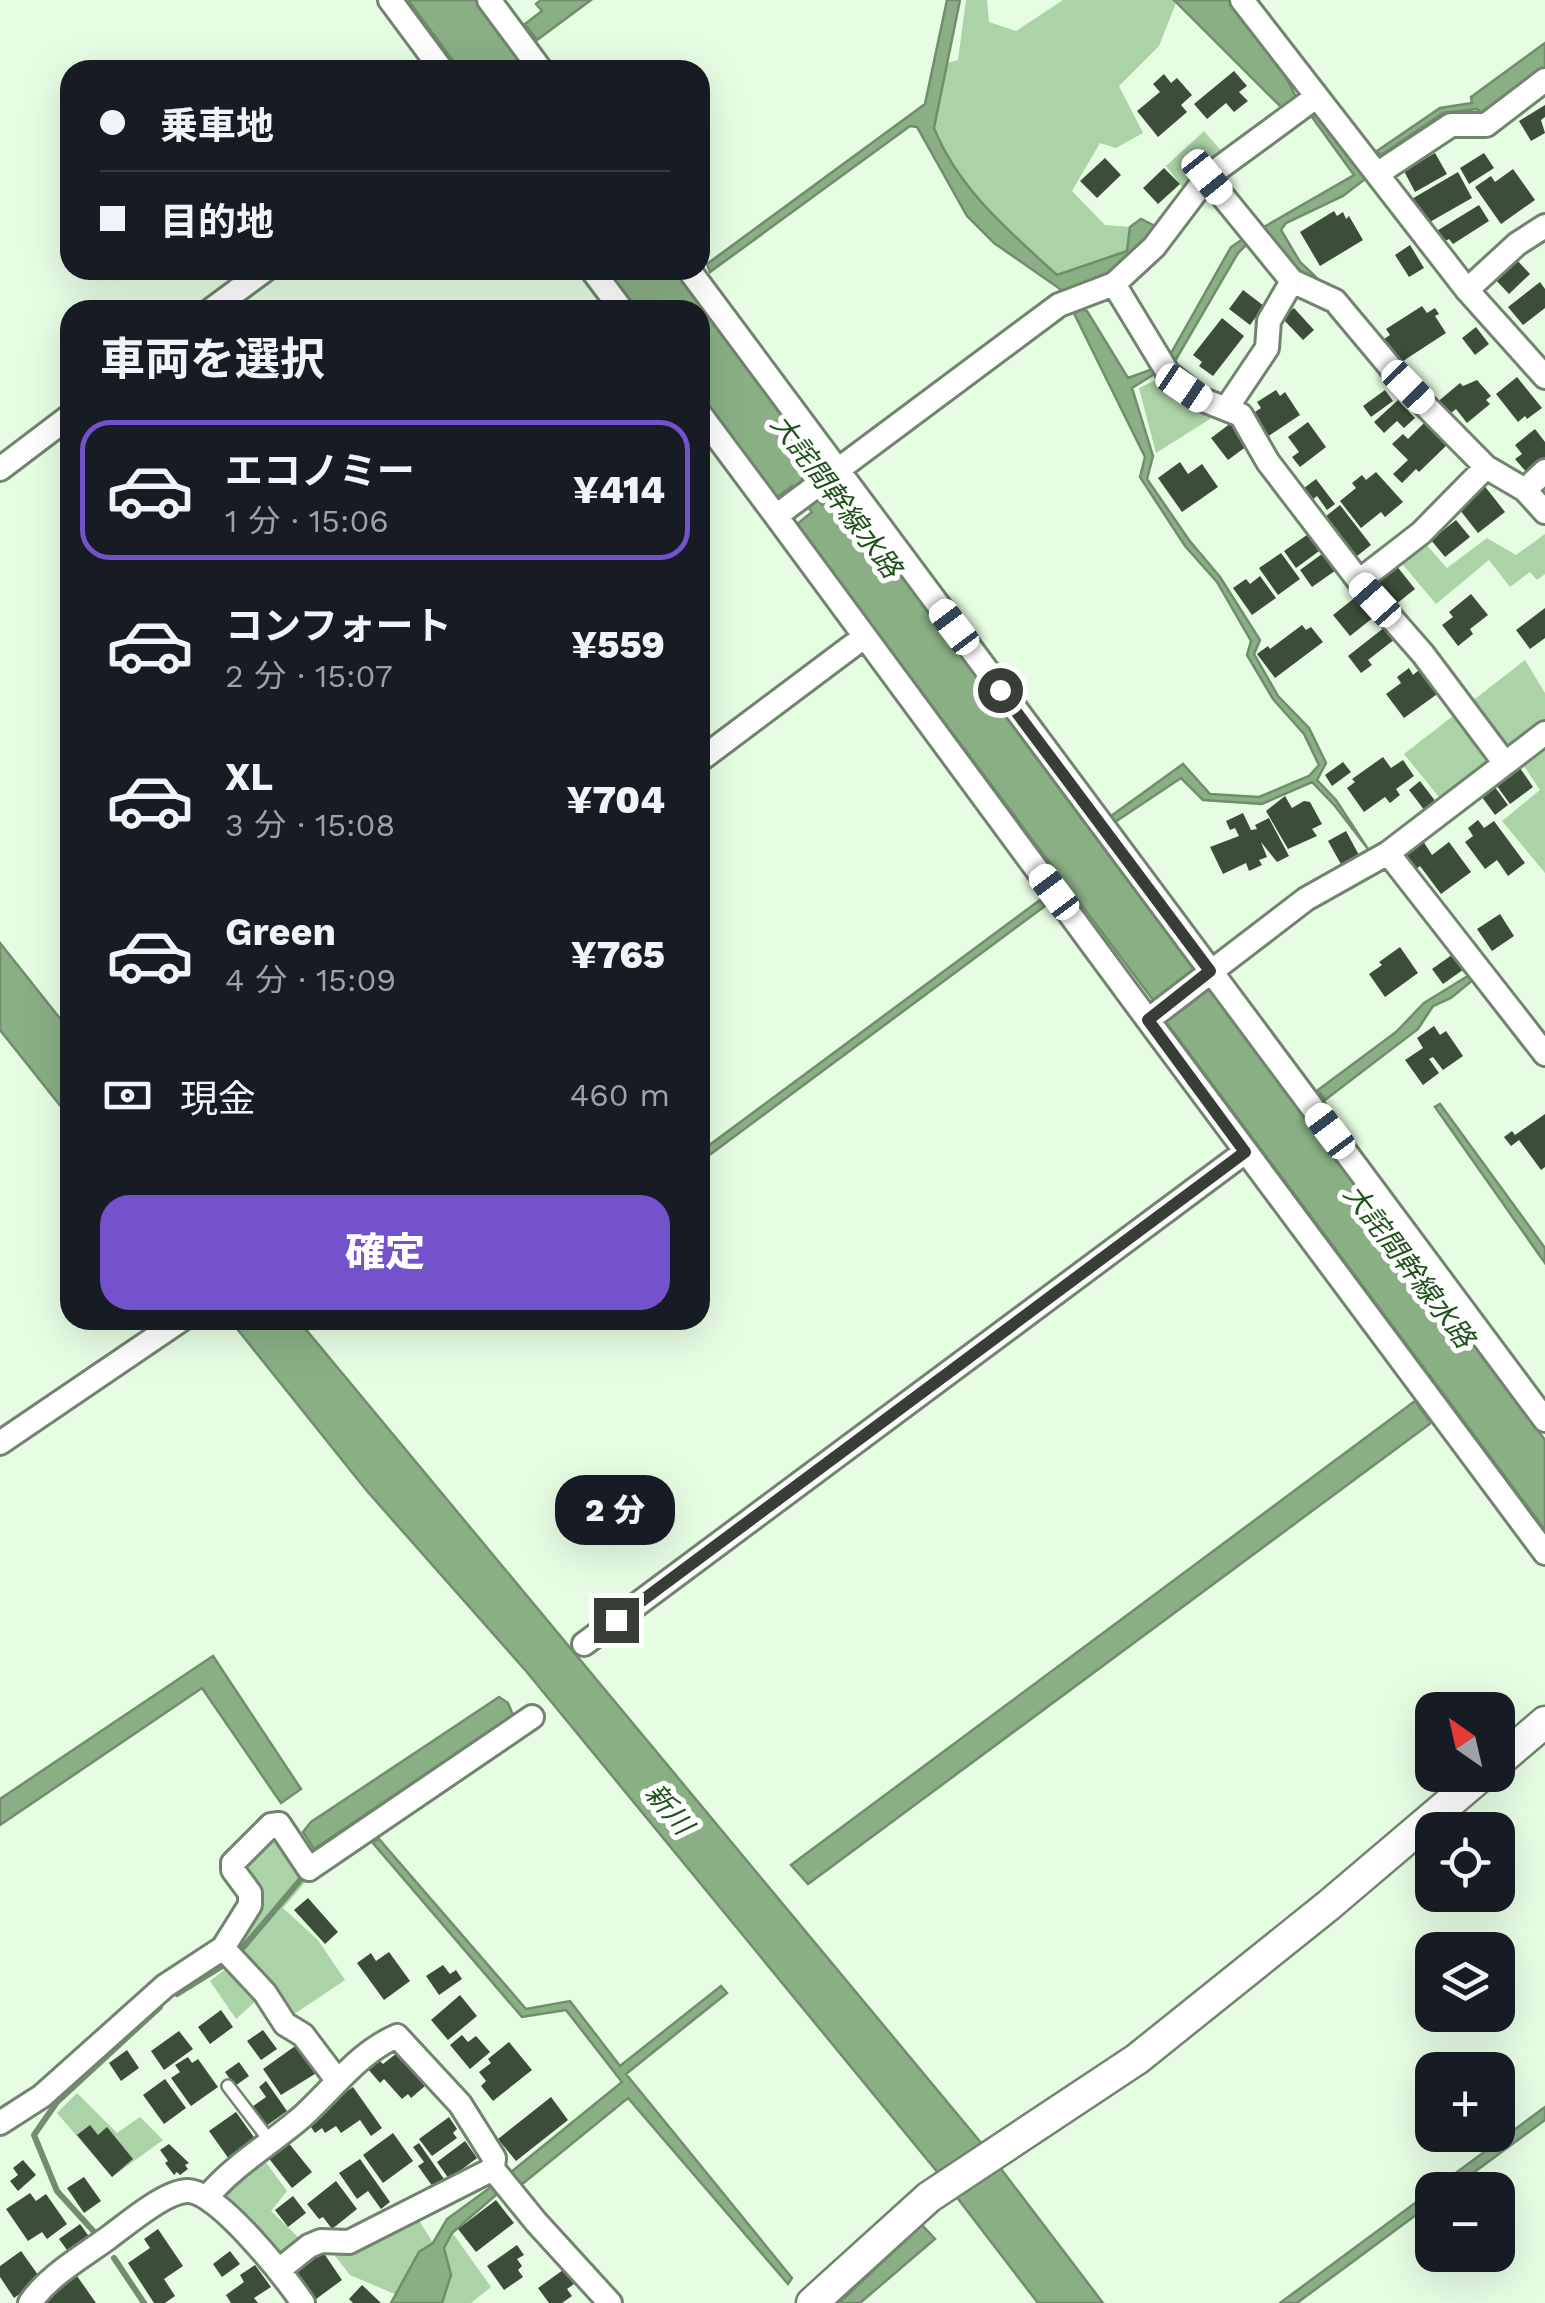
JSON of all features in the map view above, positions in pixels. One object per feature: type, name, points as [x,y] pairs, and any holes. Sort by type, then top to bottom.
[{"type":"street","points":[[390,0],[435,60]]},
{"type":"street","points":[[489,0],[534,60]]},
{"type":"street","points":[[1242,0],[1468,290],[1545,376]]},
{"type":"street","points":[[1377,174],[1451,126],[1486,124],[1545,80]]},
{"type":"street","points":[[776,516],[1059,305],[1114,284],[1154,247],[1207,177],[1316,97]]},
{"type":"street","points":[[1207,177],[1292,281],[1335,301],[1408,387],[1486,466],[1526,490],[1545,512]]},
{"type":"street","points":[[1468,290],[1517,244],[1545,226]]},
{"type":"street","points":[[225,300],[252,280]]},
{"type":"street","points":[[1226,409],[1267,348],[1269,322],[1292,281]]},
{"type":"street","points":[[1114,284],[1164,365],[1201,399],[1241,414],[1268,462],[1358,581],[1423,654],[1504,762]]},
{"type":"street","points":[[710,301],[828,478],[1210,971],[1545,1420]]},
{"type":"street","points":[[0,468],[60,423]]},
{"type":"street","points":[[710,427],[1545,1552]]},
{"type":"street","points":[[1358,581],[1422,533],[1486,466]]},
{"type":"street","points":[[1526,490],[1545,470]]},
{"type":"street","points":[[710,752],[864,637]]},
{"type":"street","points":[[1148,1020],[1306,900],[1388,853],[1545,733]]},
{"type":"street","points":[[1388,853],[1545,1054]]},
{"type":"street","points":[[584,1644],[1245,1152]]},
{"type":"street","points":[[0,1443],[166,1330]]},
{"type":"street","points":[[0,2123],[42,2096],[165,1986],[223,1948],[250,1904],[250,1893],[232,1870],[233,1863],[272,1825],[278,1824],[309,1869],[532,1717]]},
{"type":"street","points":[[1515,1748],[1545,1722]]},
{"type":"street","points":[[812,2303],[929,2197],[1137,2058],[1461,1792]]},
{"type":"street","points":[[223,1948],[265,1993],[285,2024],[304,2035],[336,2080]]},
{"type":"street","points":[[208,2196],[303,2116],[336,2080],[382,2043],[397,2036],[460,2104],[494,2158],[493,2169],[601,2300]]},
{"type":"street","points":[[279,2270],[309,2246],[321,2241],[349,2242],[493,2169]]},
{"type":"street","points":[[30,2303],[52,2280],[147,2209],[185,2191],[208,2196],[279,2270],[303,2303]]},
{"type":"lane","points":[[228,2086],[270,2142]]},
{"type":"shaded area","points":[[966,0],[987,0],[989,22],[1016,31],[1063,0],[1176,3],[1159,46],[1119,86],[1143,133],[1116,148],[1100,143],[1072,191],[1105,225],[1130,227],[1128,251],[1057,275],[984,206],[949,163],[938,143],[935,117],[947,63],[958,60]]},
{"type":"shaded area","points":[[1204,131],[1223,153],[1187,193],[1166,166]]},
{"type":"shaded area","points":[[1164,376],[1184,400],[1218,414],[1156,453],[1139,388]]},
{"type":"shaded area","points":[[1545,534],[1545,574],[1537,580],[1530,572],[1510,587],[1489,560],[1436,604],[1399,560],[1422,540],[1447,568],[1487,538],[1516,555]]},
{"type":"shaded area","points":[[1525,660],[1545,693],[1545,723],[1443,802],[1404,754]]},
{"type":"shaded area","points":[[1545,740],[1545,873],[1502,821],[1540,790],[1520,760]]},
{"type":"shaded area","points":[[275,1832],[308,1879],[283,1908],[318,1940],[345,1980],[287,2019],[268,1990],[236,2019],[210,1981],[240,1958],[233,1942],[262,1894],[240,1865]]},
{"type":"shaded area","points":[[77,2093],[117,2133],[140,2117],[163,2140],[112,2177],[57,2113]]},
{"type":"shaded area","points":[[262,2157],[287,2191],[271,2211],[301,2240],[278,2256],[218,2195]]},
{"type":"shaded area","points":[[415,2214],[433,2243],[418,2252],[397,2295],[350,2275],[332,2252]]},
{"type":"shaded area","points":[[452,2232],[491,2287],[471,2303],[443,2303],[451,2275],[444,2248]]},
{"type":"water","points":[[408,0],[475,0],[520,60],[453,60]]},
{"type":"water","points":[[541,0],[591,0],[537,40],[525,24],[542,11],[536,4]]},
{"type":"water","points":[[947,0],[960,0],[934,128],[971,190],[1057,275],[1127,251],[1130,227],[1141,219],[1153,225],[1154,235],[1078,308],[1087,311],[1128,378],[1150,370],[1170,355],[1231,247],[1246,237],[1249,242],[1238,253],[1175,361],[1132,388],[1153,456],[1147,479],[1220,577],[1260,640],[1254,654],[1278,696],[1309,728],[1326,763],[1317,780],[1336,800],[1368,849],[1312,782],[1262,804],[1203,800],[1181,778],[1115,822],[1111,816],[1183,764],[1210,794],[1259,797],[1309,776],[1319,765],[1304,734],[1273,699],[1247,655],[1251,641],[1217,582],[1185,546],[1140,477],[1145,457],[1063,291],[994,243],[967,216],[917,127],[910,126],[710,272],[710,262],[925,104]]},
{"type":"water","points":[[1174,0],[1229,0],[1287,79],[1298,101],[1284,110]]},
{"type":"water","points":[[1545,43],[1545,68],[1483,114],[1477,109],[1443,113],[1381,155],[1377,151],[1440,108],[1472,103],[1471,97]]},
{"type":"water","points":[[1321,115],[1369,176],[1343,196],[1286,223],[1281,230],[1300,262],[1322,283],[1288,261],[1264,227],[1354,175],[1312,117]]},
{"type":"water","points":[[614,280],[683,280],[698,300],[630,300]]},
{"type":"water","name":"大詫間幹線水路","points":[[710,316],[821,465],[802,479],[822,505],[840,492],[1194,969],[1178,981],[1193,1001],[1210,988],[1545,1440],[1545,1530],[1166,1022],[1183,1008],[1168,989],[1153,1000],[796,525],[812,512],[792,486],[776,498],[710,409]]},
{"type":"water","points":[[1040,900],[1045,906],[710,1155],[710,1145]]},
{"type":"water","points":[[0,943],[60,1018],[60,1105],[0,1030]]},
{"type":"water","points":[[1468,976],[1474,979],[1451,998],[1433,1006],[1418,1029],[1325,1100],[1318,1090],[1396,1032],[1424,1003]]},
{"type":"water","points":[[1440,1104],[1545,1248],[1545,1263],[1435,1107]]},
{"type":"water","name":"新川","points":[[238,1330],[306,1330],[982,2144],[1103,2303],[1038,2303],[939,2174],[526,1671],[367,1491]]},
{"type":"water","points":[[1415,1401],[1431,1423],[808,1884],[791,1865]]},
{"type":"water","points":[[213,1656],[301,1789],[281,1803],[202,1688],[0,1825],[0,1799]]},
{"type":"water","points":[[499,1697],[508,1703],[513,1715],[314,1849],[303,1832],[311,1822]]},
{"type":"water","points":[[379,1839],[526,2009],[570,2001],[620,2066],[721,1986],[727,1993],[626,2074],[792,2278],[788,2284],[628,2098],[521,2185],[510,2173],[622,2082],[566,2010],[522,2017],[372,1842]]},
{"type":"water","points":[[1545,2107],[1545,2120],[1515,2142],[1515,2129]]},
{"type":"water","points":[[1484,2152],[1502,2152],[1474,2172],[1457,2172]]},
{"type":"water","points":[[491,2187],[497,2194],[452,2233],[444,2248],[451,2275],[442,2303],[391,2303],[419,2252],[433,2243],[447,2219]]},
{"type":"water","points":[[1415,2204],[1415,2216],[1297,2303],[1280,2303]]},
{"type":"water","points":[[922,2225],[935,2239],[860,2303],[839,2303]]},
{"type":"building","points":[[1234,71],[1247,86],[1239,92],[1248,101],[1234,112],[1226,103],[1207,119],[1194,104]]},
{"type":"building","points":[[1164,74],[1171,83],[1177,78],[1192,95],[1181,105],[1187,112],[1158,137],[1137,111],[1160,92],[1153,84]]},
{"type":"building","points":[[1545,105],[1545,117],[1541,120],[1545,133],[1531,141],[1519,121]]},
{"type":"building","points":[[1435,153],[1447,174],[1415,192],[1404,171]]},
{"type":"building","points":[[1484,153],[1494,168],[1469,184],[1460,168]]},
{"type":"building","points":[[1105,158],[1121,175],[1097,198],[1080,181]]},
{"type":"building","points":[[1164,168],[1180,184],[1158,204],[1143,188]]},
{"type":"building","points":[[1513,169],[1535,200],[1501,224],[1475,187],[1491,176],[1495,182]]},
{"type":"building","points":[[1458,172],[1472,198],[1428,223],[1410,200]]},
{"type":"building","points":[[1479,205],[1489,221],[1453,244],[1449,239],[1442,243],[1435,232]]},
{"type":"building","points":[[1334,211],[1337,216],[1343,212],[1346,219],[1349,216],[1363,240],[1320,266],[1300,232]]},
{"type":"building","points":[[1410,245],[1424,268],[1409,277],[1395,255]]},
{"type":"building","points":[[1514,257],[1530,274],[1509,294],[1493,277]]},
{"type":"building","points":[[1540,282],[1545,289],[1545,308],[1523,325],[1508,307]]},
{"type":"building","points":[[1243,290],[1264,306],[1250,325],[1229,309]]},
{"type":"building","points":[[1422,306],[1427,313],[1435,308],[1439,314],[1435,316],[1446,333],[1400,363],[1384,339],[1390,335],[1386,329]]},
{"type":"building","points":[[1294,308],[1314,330],[1303,340],[1282,318]]},
{"type":"building","points":[[1222,318],[1244,336],[1213,376],[1199,366],[1202,362],[1193,355]]},
{"type":"building","points":[[1476,327],[1489,344],[1475,355],[1462,338]]},
{"type":"building","points":[[1517,377],[1542,408],[1518,422],[1496,394]]},
{"type":"building","points":[[1477,380],[1491,396],[1486,400],[1490,404],[1467,423],[1456,409],[1446,417],[1435,404],[1460,383],[1463,386]]},
{"type":"building","points":[[1276,390],[1280,396],[1285,392],[1300,415],[1264,439],[1249,416],[1261,408],[1257,402]]},
{"type":"building","points":[[1385,390],[1393,401],[1371,417],[1363,406]]},
{"type":"building","points":[[1398,400],[1415,418],[1404,428],[1397,421],[1384,433],[1374,422]]},
{"type":"building","points":[[1235,420],[1247,446],[1228,460],[1211,438]]},
{"type":"building","points":[[1426,421],[1448,444],[1402,483],[1393,474],[1408,460],[1392,444],[1403,434],[1408,439]]},
{"type":"building","points":[[1308,422],[1326,447],[1300,467],[1292,457],[1299,452],[1288,437]]},
{"type":"building","points":[[1535,429],[1545,442],[1545,459],[1527,473],[1515,459],[1522,454],[1515,445]]},
{"type":"building","points":[[1180,462],[1188,474],[1202,464],[1218,487],[1182,512],[1158,478]]},
{"type":"building","points":[[1376,472],[1403,502],[1385,517],[1381,512],[1361,528],[1340,501],[1356,488],[1352,483],[1362,475],[1366,480]]},
{"type":"building","points":[[1316,479],[1335,504],[1327,510],[1317,496],[1308,503],[1299,492]]},
{"type":"building","points":[[1483,484],[1505,512],[1478,533],[1456,505]]},
{"type":"building","points":[[1340,505],[1371,545],[1352,560],[1320,521]]},
{"type":"building","points":[[1456,520],[1470,537],[1445,557],[1431,540]]},
{"type":"building","points":[[1314,530],[1326,546],[1296,568],[1284,551]]},
{"type":"building","points":[[1326,551],[1339,568],[1312,587],[1300,570]]},
{"type":"building","points":[[1281,553],[1300,579],[1278,595],[1259,568]]},
{"type":"building","points":[[1396,565],[1415,589],[1395,605],[1376,581]]},
{"type":"building","points":[[1260,576],[1276,598],[1252,615],[1233,588],[1246,579],[1250,584]]},
{"type":"building","points":[[1362,592],[1379,613],[1350,636],[1333,615]]},
{"type":"building","points":[[1471,594],[1488,615],[1470,629],[1473,634],[1458,646],[1442,625],[1453,617],[1449,612]]},
{"type":"building","points":[[1545,608],[1545,638],[1530,649],[1516,630]]},
{"type":"building","points":[[1302,625],[1306,630],[1311,627],[1323,642],[1275,678],[1257,654]]},
{"type":"building","points":[[1385,627],[1395,639],[1368,660],[1372,665],[1361,673],[1348,656]]},
{"type":"building","points":[[1409,668],[1413,675],[1419,670],[1425,679],[1429,676],[1440,692],[1404,718],[1386,694],[1401,683],[1397,677]]},
{"type":"building","points":[[1383,757],[1391,768],[1403,760],[1414,776],[1396,789],[1400,795],[1390,803],[1385,797],[1364,812],[1347,788],[1355,782],[1352,779]]},
{"type":"building","points":[[1343,762],[1351,772],[1332,786],[1325,775]]},
{"type":"building","points":[[1518,765],[1533,787],[1510,804],[1494,782]]},
{"type":"building","points":[[1420,781],[1436,802],[1425,811],[1409,790]]},
{"type":"building","points":[[1492,783],[1508,805],[1495,815],[1479,793]]},
{"type":"building","points":[[1285,796],[1292,808],[1310,802],[1322,824],[1312,829],[1317,836],[1288,849],[1266,811]]},
{"type":"building","points":[[1243,813],[1251,830],[1269,818],[1289,856],[1277,862],[1261,842],[1267,857],[1259,860],[1262,865],[1249,871],[1246,863],[1223,874],[1210,847],[1239,836],[1226,821]]},
{"type":"building","points":[[1478,820],[1484,828],[1494,821],[1525,863],[1508,876],[1497,860],[1485,869],[1465,842],[1473,836],[1468,828]]},
{"type":"building","points":[[1346,831],[1360,857],[1342,866],[1328,841]]},
{"type":"building","points":[[1423,841],[1432,855],[1449,842],[1471,872],[1441,894],[1420,866],[1416,869],[1405,854]]},
{"type":"building","points":[[1500,914],[1514,936],[1492,951],[1477,929]]},
{"type":"building","points":[[1400,947],[1418,973],[1385,997],[1369,974]]},
{"type":"building","points":[[1456,952],[1467,967],[1443,984],[1432,969]]},
{"type":"building","points":[[1434,1026],[1440,1035],[1446,1031],[1463,1056],[1443,1070],[1433,1057],[1429,1059],[1439,1073],[1423,1085],[1405,1060],[1423,1048],[1417,1038]]},
{"type":"building","points":[[1545,1114],[1545,1167],[1541,1170],[1519,1140],[1511,1146],[1504,1137],[1512,1131],[1515,1135]]},
{"type":"building","points":[[308,1898],[338,1932],[325,1944],[294,1910]]},
{"type":"building","points":[[389,1952],[410,1981],[384,2000],[357,1963],[371,1953],[376,1961]]},
{"type":"building","points":[[443,1965],[450,1974],[456,1970],[462,1979],[439,1995],[426,1976]]},
{"type":"building","points":[[460,1995],[477,2016],[448,2040],[431,2020]]},
{"type":"building","points":[[221,2010],[233,2027],[210,2044],[198,2027]]},
{"type":"building","points":[[263,2030],[277,2049],[261,2060],[247,2041]]},
{"type":"building","points":[[179,2031],[193,2049],[164,2070],[151,2051]]},
{"type":"building","points":[[462,2035],[468,2042],[476,2036],[490,2052],[470,2069],[450,2045]]},
{"type":"building","points":[[509,2042],[532,2070],[493,2101],[481,2086],[486,2081],[479,2072]]},
{"type":"building","points":[[298,2044],[318,2072],[281,2095],[263,2069]]},
{"type":"building","points":[[127,2050],[139,2068],[121,2081],[109,2063]]},
{"type":"building","points":[[397,2053],[425,2086],[411,2098],[408,2094],[402,2099],[384,2079],[380,2083],[368,2069]]},
{"type":"building","points":[[188,2057],[192,2063],[198,2059],[218,2087],[191,2106],[171,2078],[180,2072],[175,2065]]},
{"type":"building","points":[[239,2062],[249,2076],[235,2086],[225,2072]]},
{"type":"building","points":[[165,2079],[186,2108],[164,2124],[143,2095]]},
{"type":"building","points":[[266,2081],[287,2111],[262,2129],[249,2109],[266,2097],[259,2087]]},
{"type":"building","points":[[353,2087],[382,2128],[371,2136],[360,2120],[341,2133],[336,2126],[325,2133],[322,2128],[315,2133],[309,2124],[325,2113],[323,2108]]},
{"type":"building","points":[[551,2097],[568,2120],[516,2161],[498,2139]]},
{"type":"building","points":[[236,2112],[256,2140],[229,2159],[209,2131]]},
{"type":"building","points":[[449,2117],[457,2129],[453,2133],[457,2138],[432,2156],[419,2139]]},
{"type":"building","points":[[90,2125],[98,2135],[107,2127],[133,2159],[112,2177],[77,2135]]},
{"type":"building","points":[[393,2133],[413,2161],[383,2183],[363,2155]]},
{"type":"building","points":[[287,2141],[312,2172],[292,2188],[267,2156]]},
{"type":"building","points":[[465,2141],[477,2158],[449,2179],[437,2162]]},
{"type":"building","points":[[419,2143],[444,2179],[433,2187],[418,2166],[424,2162],[413,2147]]},
{"type":"building","points":[[169,2144],[189,2163],[180,2175],[174,2175],[160,2150]]},
{"type":"building","points":[[360,2159],[390,2202],[381,2209],[368,2191],[357,2199],[339,2173]]},
{"type":"building","points":[[23,2160],[36,2175],[18,2191],[10,2181],[18,2175],[13,2168]]},
{"type":"building","points":[[84,2177],[101,2201],[84,2213],[67,2188]]},
{"type":"building","points":[[336,2181],[357,2209],[332,2229],[307,2204]]},
{"type":"building","points":[[30,2193],[36,2201],[46,2194],[67,2224],[47,2239],[42,2232],[28,2241],[6,2209]]},
{"type":"building","points":[[293,2196],[306,2213],[288,2227],[275,2210]]},
{"type":"building","points":[[496,2200],[514,2223],[476,2252],[458,2229]]},
{"type":"building","points":[[80,2224],[93,2242],[72,2257],[59,2239]]},
{"type":"building","points":[[158,2229],[183,2266],[164,2279],[175,2296],[165,2303],[154,2303],[128,2263],[150,2248],[144,2239]]},
{"type":"building","points":[[517,2245],[524,2255],[517,2259],[523,2277],[504,2290],[487,2266]]},
{"type":"building","points":[[21,2251],[41,2279],[14,2298],[0,2277],[0,2266]]},
{"type":"building","points":[[230,2251],[240,2264],[222,2277],[213,2264]]},
{"type":"building","points":[[323,2252],[342,2280],[312,2302],[292,2274]]},
{"type":"building","points":[[255,2265],[271,2287],[254,2298],[258,2303],[231,2303],[226,2295],[244,2282],[240,2275]]},
{"type":"building","points":[[563,2270],[574,2284],[567,2289],[572,2296],[562,2303],[549,2303],[538,2288]]},
{"type":"building","points":[[77,2276],[96,2303],[39,2303]]},
{"type":"building","points":[[362,2285],[381,2303],[353,2303],[349,2299]]},
{"type":"waterway","points":[[240,1951],[302,1878]]},
{"type":"waterway","points":[[177,1994],[224,1965]]},
{"type":"waterway","points":[[96,2234],[57,2191],[34,2135],[57,2102],[160,2007]]},
{"type":"waterway","points":[[114,2258],[144,2303]]},
{"type":"route","points":[[616,1620],[1245,1152],[1148,1020],[1210,971],[1000,690]]}]
